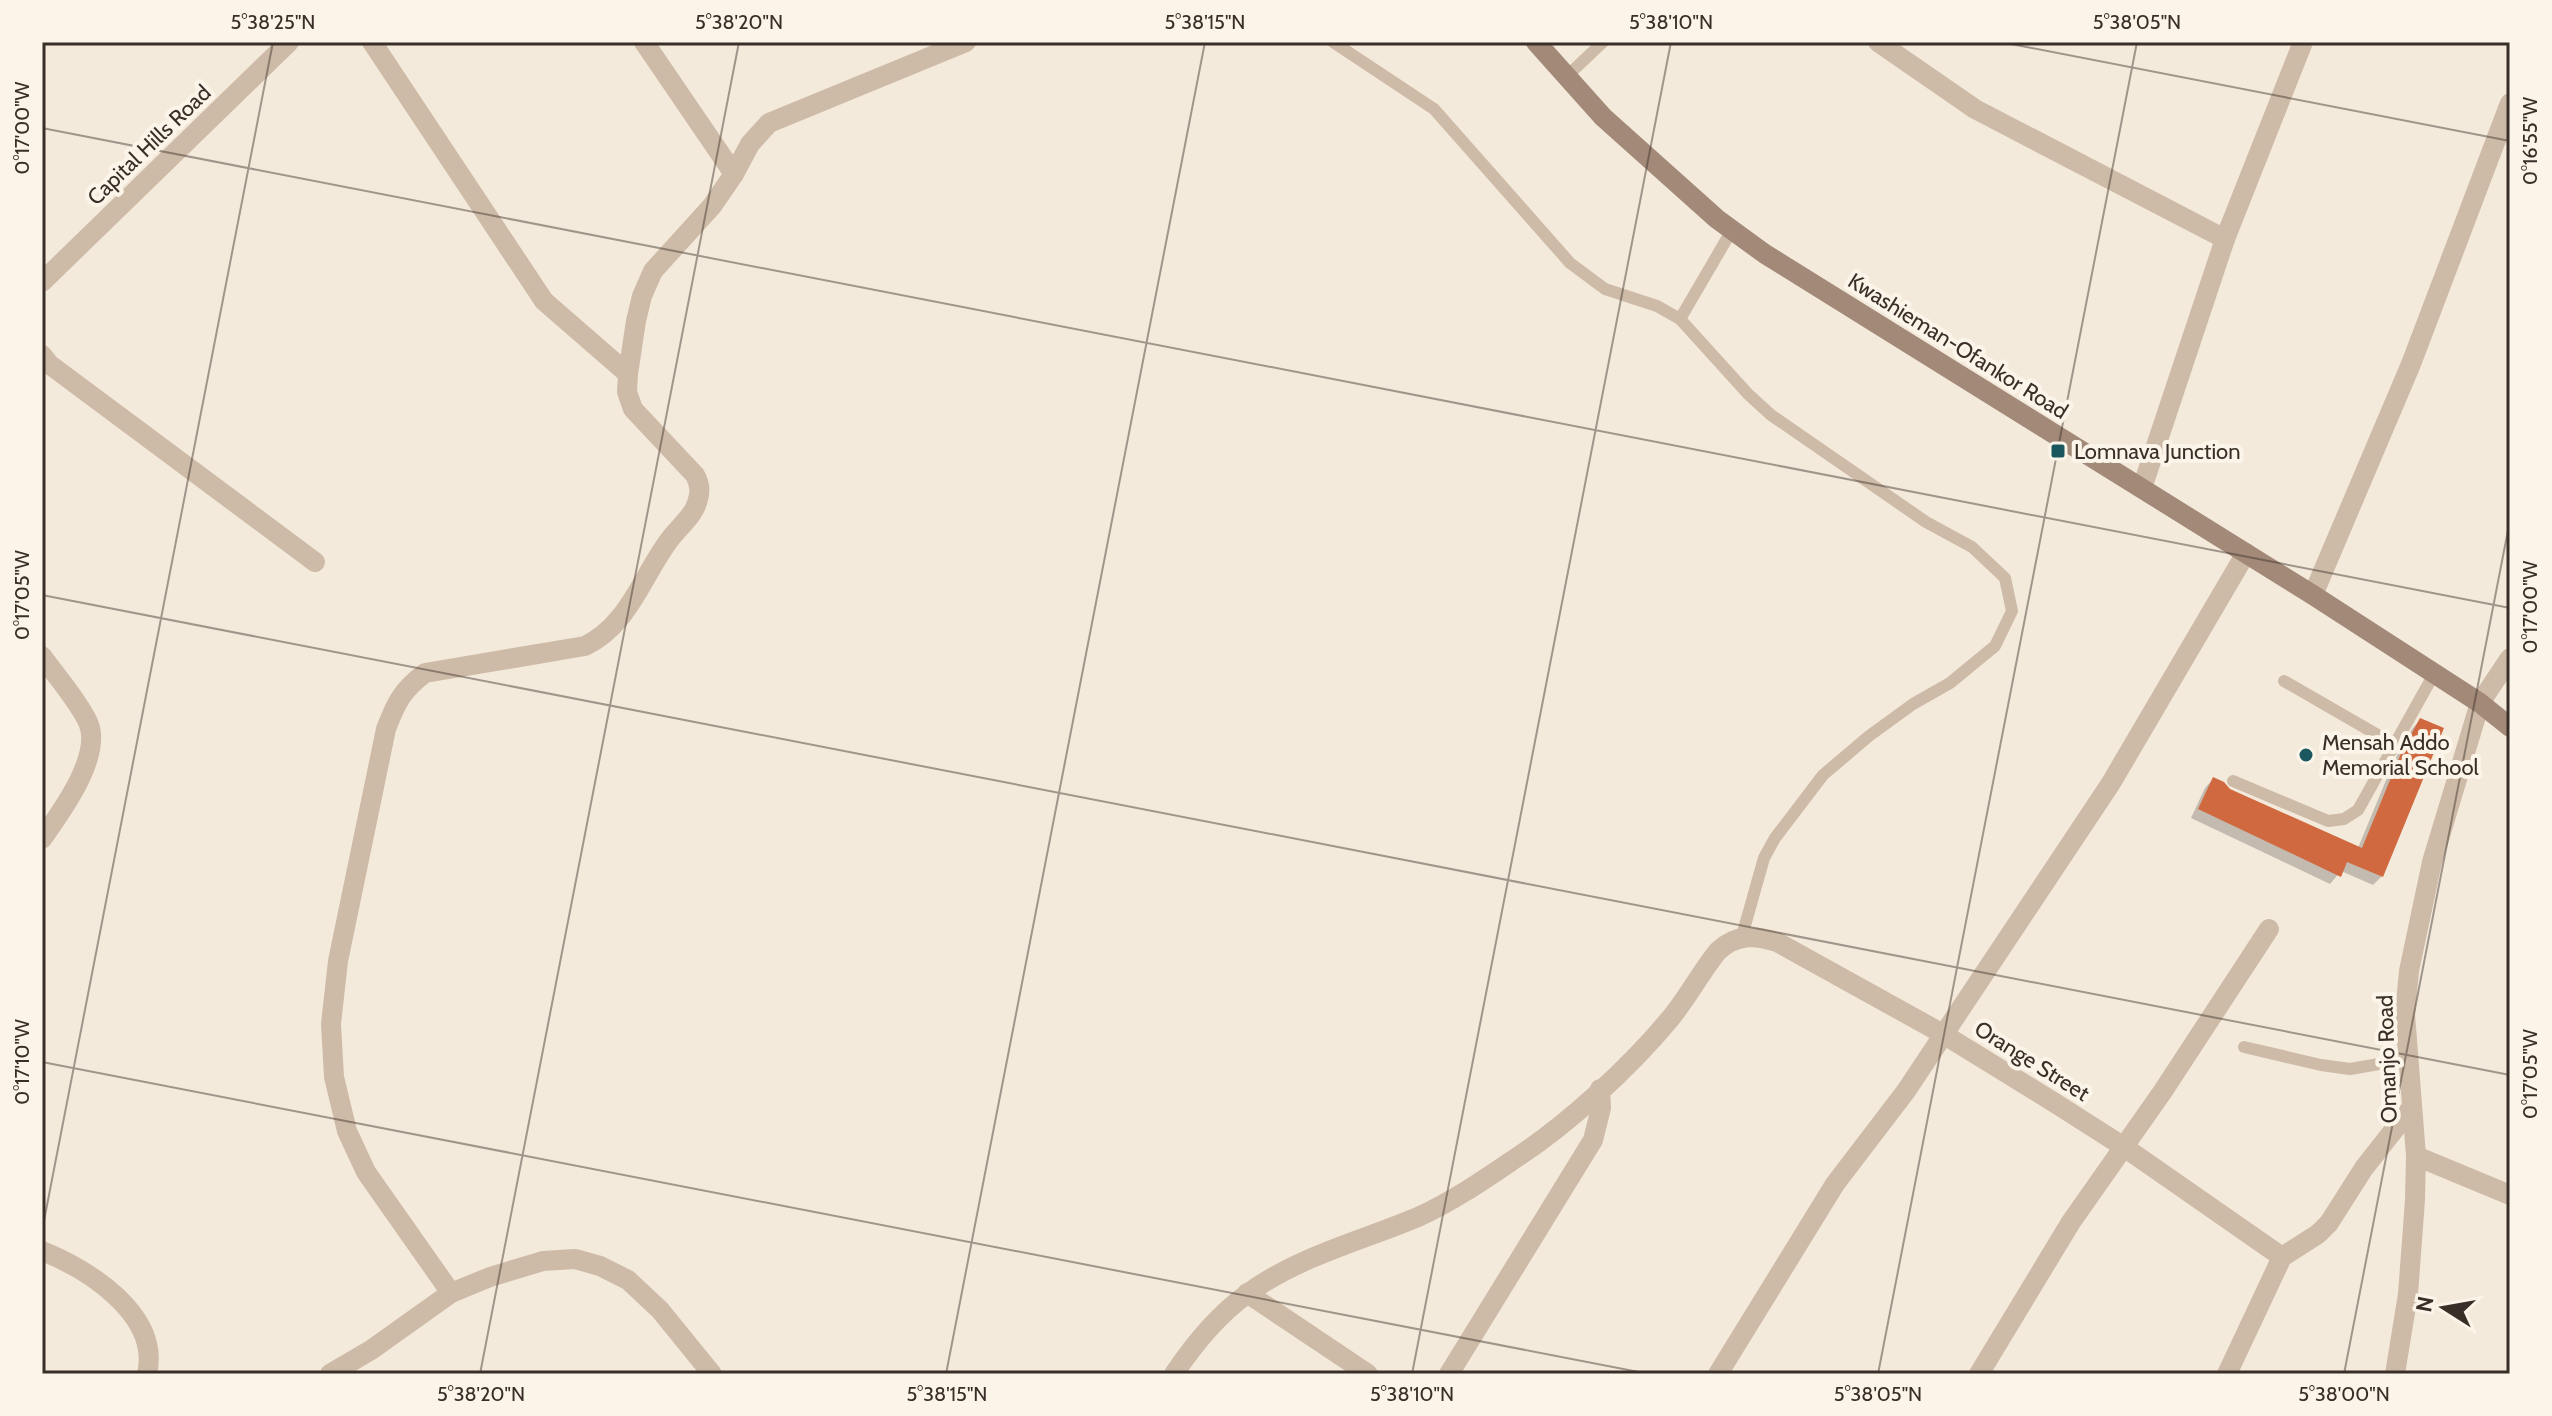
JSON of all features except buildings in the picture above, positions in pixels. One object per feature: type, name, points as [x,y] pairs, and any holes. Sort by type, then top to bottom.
[{"type":"main road","name":"Kwashieman-Ofankor Road","points":[[1536,42],[1603,117],[1732,230],[1803,278],[2313,595],[2480,703],[2510,727]]},
{"type":"street","name":"Capital Hills Road","points":[[42,282],[289,42]]},
{"type":"street","points":[[372,42],[544,301],[628,374]]},
{"type":"street","points":[[644,42],[734,174]]},
{"type":"street","points":[[905,42],[917,60]]},
{"type":"street","points":[[451,1293],[366,1172],[347,1131],[334,1077],[331,1024],[338,961],[386,729],[395,704],[407,686],[425,673],[585,646],[598,640],[627,610],[668,541],[694,510],[698,500],[698,480],[633,409],[627,392],[636,321],[653,271],[712,206],[750,144],[769,123],[966,42]]},
{"type":"street","points":[[1878,42],[1975,109],[2225,239]]},
{"type":"street","points":[[2142,488],[2225,239],[2303,42]]},
{"type":"street","points":[[2313,595],[2411,364],[2510,103]]},
{"type":"street","points":[[42,355],[49,364],[315,562]]},
{"type":"street","points":[[1718,1374],[1835,1184],[1906,1091],[2111,783],[2246,553]]},
{"type":"street","points":[[42,656],[89,725],[91,749],[69,799],[42,839]]},
{"type":"street","name":"Omanjo Road","points":[[2395,1374],[2408,1294],[2416,1156],[2405,1014],[2409,971],[2432,862],[2480,703],[2510,658]]},
{"type":"street","points":[[1979,1374],[2071,1222],[2163,1091],[2269,929]]},
{"type":"street","points":[[1172,1373],[1215,1321],[1247,1293],[1318,1256],[1421,1216],[1518,1157],[1600,1089],[1648,1044],[1671,1018],[1718,951],[1742,936]]},
{"type":"street","name":"Orange Street","points":[[1742,936],[1759,936],[1777,942],[1943,1034],[2124,1147],[2282,1257]]},
{"type":"street","points":[[1449,1374],[1593,1140],[1601,1108],[1600,1089]]},
{"type":"street","points":[[2227,1374],[2282,1257],[2318,1234],[2329,1223],[2364,1168],[2412,1107]]},
{"type":"street","points":[[2416,1156],[2510,1195]]},
{"type":"street","points":[[42,1251],[60,1258],[108,1290],[133,1317],[145,1339],[150,1364],[147,1374]]},
{"type":"street","points":[[330,1374],[371,1350],[451,1293],[543,1261],[575,1259],[600,1266],[628,1280],[660,1310],[712,1374]]},
{"type":"street","points":[[1247,1293],[1368,1374]]},
{"type":"lane","points":[[1333,42],[1434,109],[1570,263],[1585,276],[1605,289],[1657,306],[1680,319],[1771,415],[1901,506],[1972,547],[2005,578],[2012,611],[1995,646],[1950,683],[1913,704],[1869,736],[1823,775],[1775,838],[1764,858],[1742,936]]},
{"type":"lane","points":[[1566,77],[1603,42]]},
{"type":"lane","points":[[1680,319],[1732,230]]},
{"type":"lane","points":[[2233,781],[2328,821],[2344,819],[2358,810],[2434,674]]},
{"type":"lane","points":[[2284,681],[2395,745]]},
{"type":"lane","points":[[2244,1047],[2350,1069],[2408,1059]]},
{"type":"place","name":"Lomnava Junction","points":[[2058,451]]},
{"type":"place","name":"Mensah Addo Memorial School","points":[[2306,755]]}]
